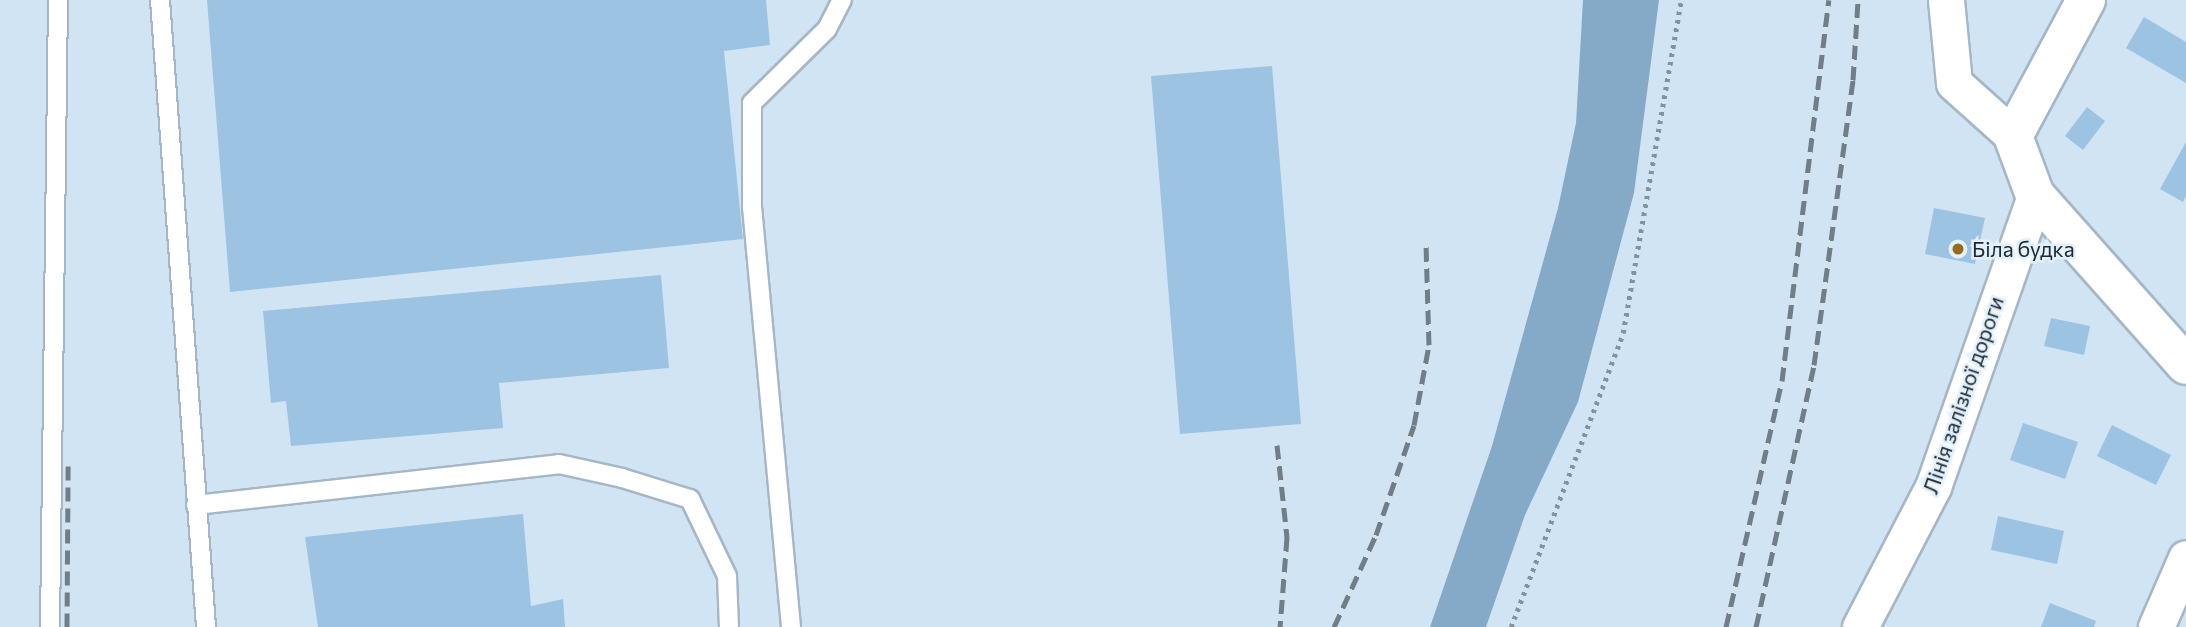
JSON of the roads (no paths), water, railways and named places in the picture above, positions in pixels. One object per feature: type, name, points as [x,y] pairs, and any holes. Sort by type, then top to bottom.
[{"type":"street","points":[[1946,0],[1954,83],[2013,136],[2035,195],[2186,365]]},
{"type":"street","points":[[2013,136],[2086,0]]},
{"type":"street","name":"Лінія залізної дороги","points":[[1860,627],[1933,487],[2035,195]]},
{"type":"street","points":[[2156,627],[2186,558]]},
{"type":"lane","points":[[50,627],[58,0]]},
{"type":"lane","points":[[160,0],[206,627]]},
{"type":"lane","points":[[791,627],[752,208],[752,103],[827,29],[842,0]]},
{"type":"lane","points":[[196,505],[559,464],[609,475],[690,499],[727,576],[729,627]]},
{"type":"water","points":[[1583,0],[1659,0],[1634,193],[1578,402],[1525,515],[1486,627],[1430,627],[1492,446],[1558,208],[1576,123]]},
{"type":"railway","points":[[1726,627],[1782,381],[1829,0]]},
{"type":"railway","points":[[1756,627],[1814,365],[1853,80],[1858,0]]},
{"type":"railway","points":[[1334,627],[1376,535],[1414,425],[1429,345],[1426,241]]},
{"type":"railway","points":[[1277,445],[1287,537],[1280,627]]},
{"type":"railway","points":[[67,627],[68,464]]},
{"type":"place","name":"Біла будка","points":[[1958,249]]}]
